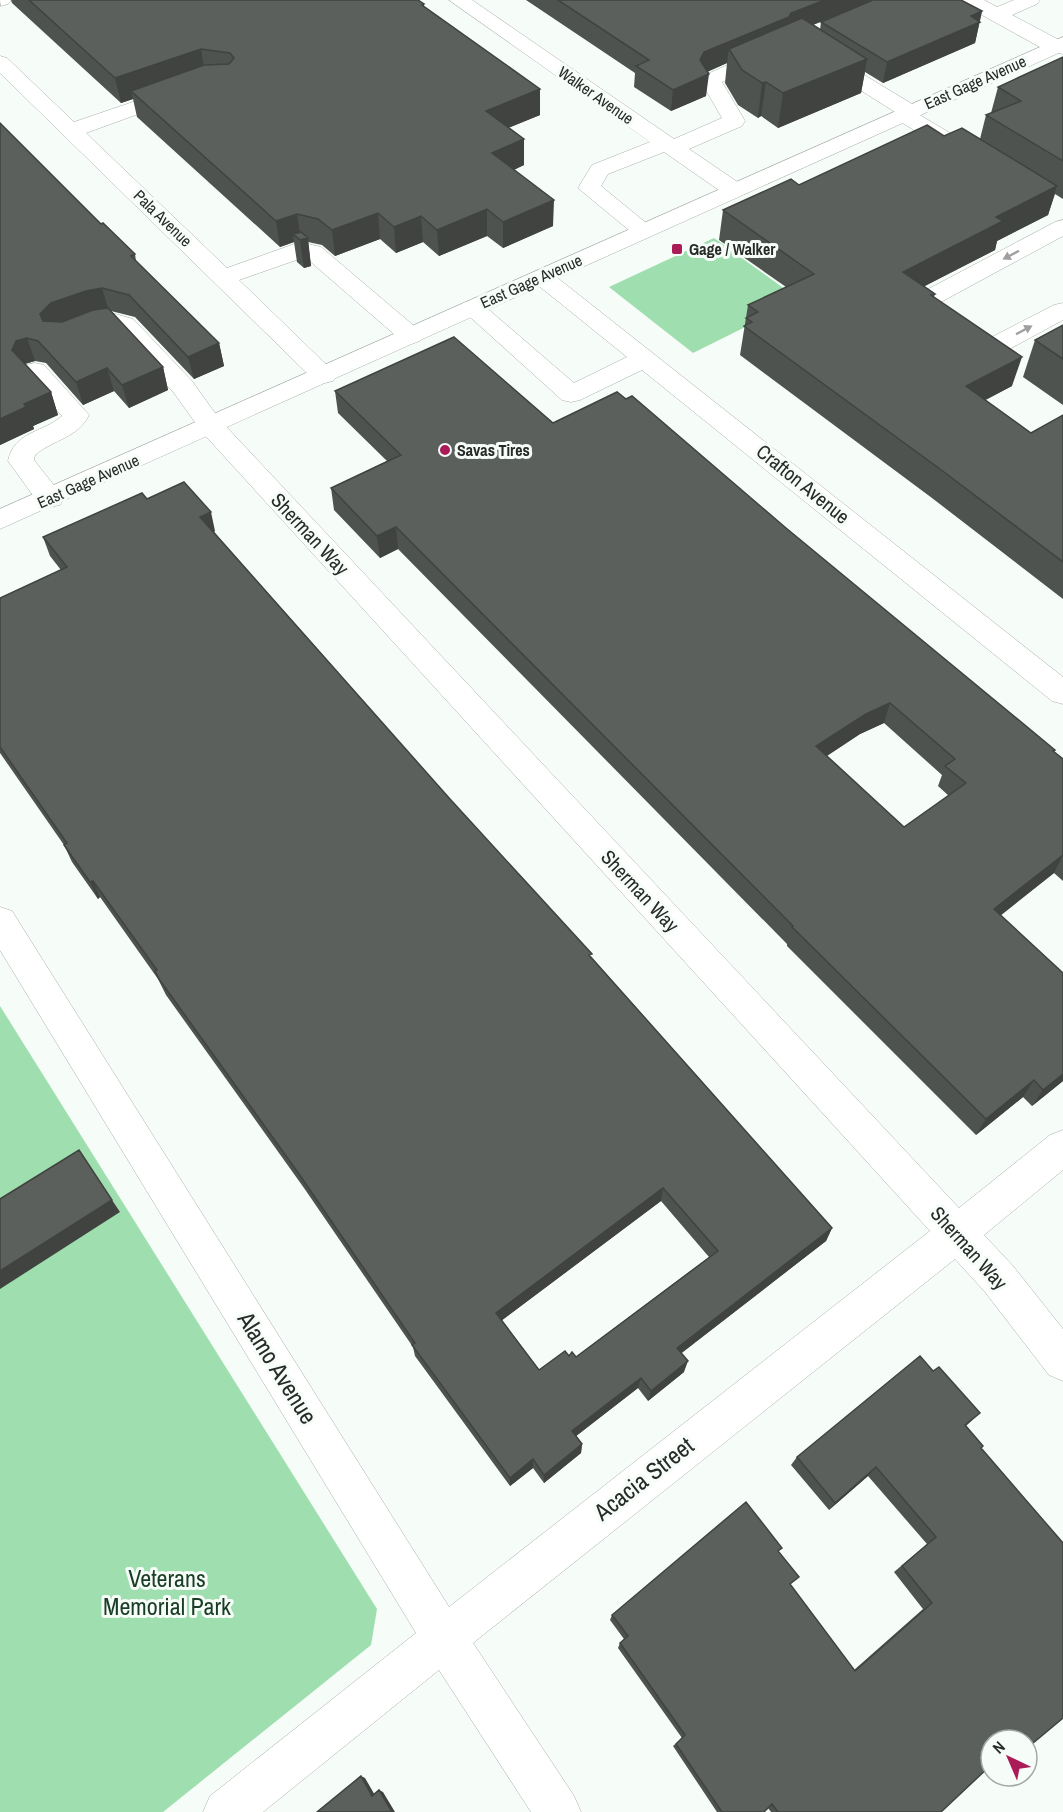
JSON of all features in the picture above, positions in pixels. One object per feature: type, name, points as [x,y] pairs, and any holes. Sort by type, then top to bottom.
[{"type":"street","name":"Walker Avenue","points":[[459,0],[734,190]]},
{"type":"street","points":[[969,0],[1060,46]]},
{"type":"street","points":[[996,15],[1030,0]]},
{"type":"street","name":"East Gage Avenue","points":[[0,520],[1060,46]]},
{"type":"street","points":[[644,231],[589,188],[600,170],[734,121],[710,80],[796,47],[907,113],[984,163]]},
{"type":"street","name":"Pala Avenue","points":[[0,62],[324,375]]},
{"type":"street","points":[[72,130],[195,87]]},
{"type":"street","points":[[1060,215],[926,300],[928,306],[979,343],[993,347],[1063,310]]},
{"type":"street","points":[[224,277],[300,249],[313,252],[411,336]]},
{"type":"street","name":"Crafton Avenue","points":[[542,277],[1062,690]]},
{"type":"street","points":[[472,308],[571,394],[646,358]]},
{"type":"street","name":"Sherman Way","points":[[61,338],[106,320],[117,320],[124,324],[183,387],[211,426],[999,1279],[1063,1361]]},
{"type":"street","points":[[35,371],[76,415],[74,421],[38,439],[23,451],[21,461],[50,498]]},
{"type":"street","name":"Alamo Avenue","points":[[0,921],[443,1637],[558,1812]]},
{"type":"street","name":"Acacia Street","points":[[226,1812],[443,1637],[957,1234],[1063,1147]]},
{"type":"green space","points":[[714,238],[800,300],[693,353],[609,287]]},
{"type":"green space","name":"Veterans Memorial Park","points":[[0,1006],[377,1609],[371,1645],[163,1812],[0,1812]]},
{"type":"building","points":[[29,0],[418,0],[540,89],[486,111],[524,139],[492,153],[554,200],[503,222],[487,209],[437,230],[421,216],[394,227],[378,213],[332,230],[318,219],[297,214],[276,221],[131,91],[204,65],[229,64],[234,58],[230,53],[201,49],[115,78]]},
{"type":"building","points":[[558,0],[825,0],[704,52],[700,60],[709,74],[673,90],[636,66],[649,60]]},
{"type":"building","points":[[873,0],[961,0],[982,11],[971,16],[980,22],[887,62],[821,22]]},
{"type":"building","points":[[802,18],[867,59],[783,93],[742,70],[729,49]]},
{"type":"building","points":[[1063,57],[1063,161],[986,115],[1021,101],[998,87]]},
{"type":"building","points":[[0,123],[101,224],[103,223],[135,254],[131,256],[219,343],[188,357],[129,295],[102,288],[51,303],[40,314],[43,321],[62,322],[93,310],[108,308],[163,367],[122,385],[107,368],[76,382],[38,341],[27,338],[16,341],[12,350],[51,392],[24,404],[26,407],[0,419]]},
{"type":"building","points":[[927,125],[944,136],[962,128],[1057,186],[996,217],[1003,221],[903,272],[935,294],[931,295],[1022,357],[966,386],[1031,433],[1063,415],[1063,562],[744,326],[752,322],[746,318],[758,312],[748,305],[814,274],[723,210],[791,179],[799,185]]},
{"type":"building","points":[[301,232],[308,238],[300,240],[293,234]]},
{"type":"building","points":[[1063,325],[1063,359],[1035,340]]},
{"type":"building","points":[[454,337],[553,423],[617,392],[626,399],[632,396],[786,528],[1055,750],[1053,751],[1063,759],[1063,855],[994,909],[1063,973],[1063,1074],[1043,1090],[1034,1080],[986,1119],[792,927],[396,527],[377,536],[331,488],[401,455],[335,391]],"holes":[[[890,703],[955,759],[945,766],[966,783],[904,827],[816,746],[866,714]]]},
{"type":"building","points":[[184,482],[211,512],[200,517],[450,799],[592,954],[589,955],[832,1228],[677,1348],[688,1361],[651,1391],[641,1378],[572,1431],[582,1444],[544,1475],[533,1459],[510,1478],[412,1345],[415,1343],[299,1174],[159,979],[155,971],[157,970],[64,845],[67,843],[0,747],[0,598],[67,567],[43,537],[142,493],[147,499]],"holes":[[[663,1188],[718,1251],[576,1357],[572,1352],[569,1356],[565,1351],[539,1370],[496,1313]]]},
{"type":"building","points":[[79,1150],[112,1200],[0,1271],[0,1199]]},
{"type":"building","points":[[920,1356],[933,1371],[939,1367],[980,1413],[965,1425],[983,1446],[981,1448],[1063,1543],[1063,1718],[1039,1738],[1039,1728],[979,1728],[979,1776],[941,1812],[778,1812],[772,1804],[764,1812],[722,1812],[676,1744],[685,1735],[620,1643],[628,1636],[612,1615],[746,1502],[782,1548],[778,1551],[799,1577],[790,1584],[855,1671],[932,1603],[902,1566],[936,1537],[876,1467],[835,1503],[797,1457]]},
{"type":"building","points":[[361,1776],[372,1796],[379,1790],[392,1812],[317,1812]]},
{"type":"place","name":"Gage / Walker","points":[[677,249]]},
{"type":"place","name":"Savas Tires","points":[[445,450]]}]
